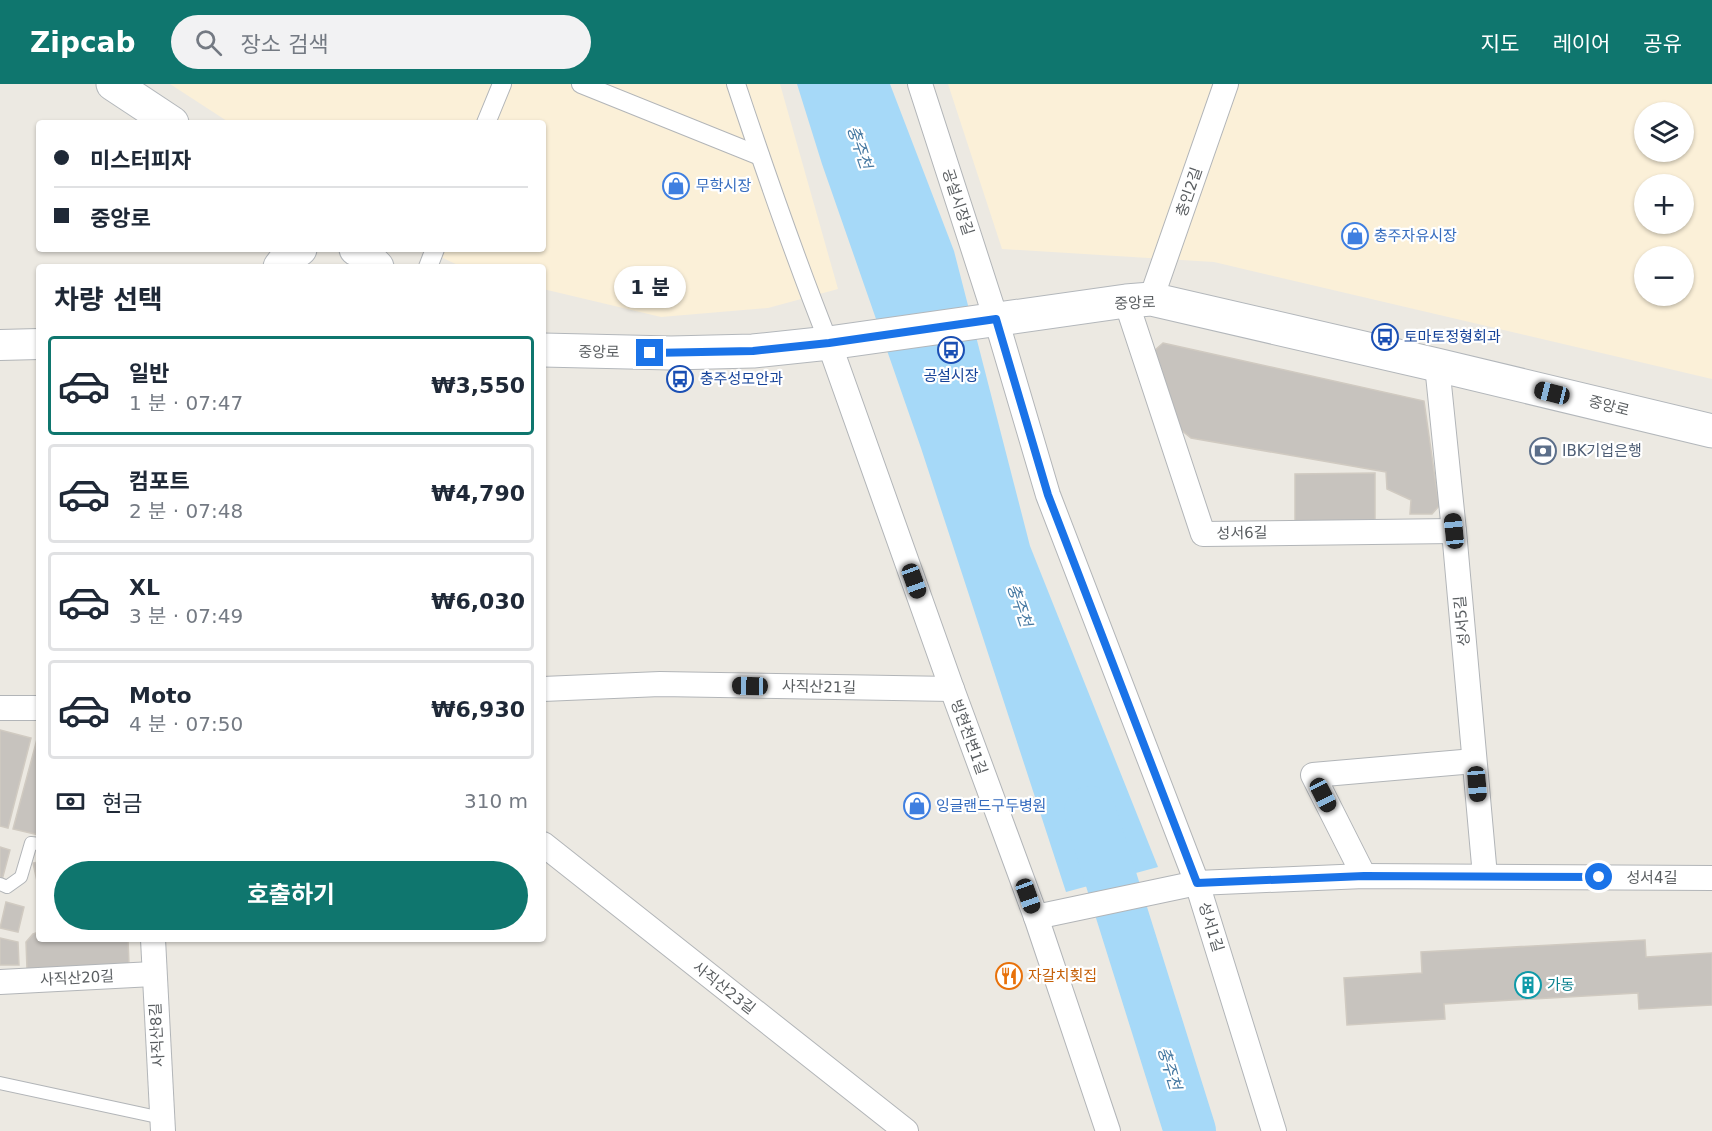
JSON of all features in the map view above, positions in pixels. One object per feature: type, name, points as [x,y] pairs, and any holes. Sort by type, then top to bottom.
[{"type":"main road","points":[[113,84],[167,120]]},
{"type":"main road","points":[[282,264],[296,252]]},
{"type":"main road","name":"중앙로","points":[[546,350],[671,353],[753,351],[1139,300],[1437,365],[1712,431]]},
{"type":"street","points":[[487,120],[502,84]]},
{"type":"street","points":[[581,84],[760,156]]},
{"type":"street","points":[[736,84],[811,297],[841,341]]},
{"type":"street","name":"공설시장길","points":[[920,84],[987,320]]},
{"type":"street","name":"충인2길","points":[[1139,300],[1226,84]]},
{"type":"street","name":"성서6길","points":[[1139,300],[1203,534],[1454,531]]},
{"type":"street","name":"성서1길","points":[[987,320],[1048,495],[1197,883],[1274,1131]]},
{"type":"street","name":"빙현천변1길","points":[[841,341],[952,689],[1036,917],[1108,1131]]},
{"type":"street","points":[[0,345],[36,344]]},
{"type":"street","name":"성서5길","points":[[1437,365],[1485,876]]},
{"type":"street","name":"사직산21길","points":[[546,689],[660,684],[952,689]]},
{"type":"street","points":[[0,708],[36,708]]},
{"type":"street","points":[[1364,876],[1312,775],[1474,761]]},
{"type":"street","name":"사직산23길","points":[[546,846],[906,1131]]},
{"type":"street","name":"성서4길","points":[[1036,917],[1197,883],[1364,876],[1712,878]]},
{"type":"street","name":"사직산8길","points":[[153,942],[163,1124]]},
{"type":"street","name":"사직산20길","points":[[0,982],[153,974]]},
{"type":"lane","points":[[0,884],[7,887],[21,877],[31,843],[36,844]]},
{"type":"lane","points":[[0,1083],[163,1124]]},
{"type":"shaded area","name":"무학시장","points":[[170,84],[780,84],[838,289],[768,308],[661,317],[546,290],[546,264],[456,264],[430,252],[546,252],[546,120],[225,120]]},
{"type":"shaded area","name":"충주자유시장","points":[[948,84],[1712,84],[1712,379],[1214,262],[1002,249]]},
{"type":"water","points":[[797,84],[890,84],[954,251],[1030,546],[1158,867],[1066,892],[921,448],[822,164]]},
{"type":"building","points":[[1163,343],[1424,401],[1439,506],[1432,514],[1410,514],[1411,500],[1387,489],[1386,472],[1191,438],[1174,424],[1154,351]]},
{"type":"building","points":[[1375,473],[1375,521],[1295,521],[1295,474]]},
{"type":"building","points":[[0,730],[31,738],[8,828],[0,826]]},
{"type":"building","points":[[36,743],[36,834],[13,829]]},
{"type":"building","points":[[0,847],[10,850],[2,880],[0,880]]},
{"type":"building","points":[[6,902],[24,907],[18,932],[0,928]]},
{"type":"building","points":[[36,933],[36,942],[128,942],[129,965],[27,969],[26,942]]},
{"type":"building","points":[[0,938],[18,942],[19,965],[0,965]]},
{"type":"building","name":"가동","points":[[1645,940],[1646,957],[1712,953],[1712,1005],[1639,1009],[1638,993],[1444,1004],[1445,1019],[1347,1025],[1344,978],[1422,973],[1421,952]]},
{"type":"waterway","name":"충주천","points":[[1090,812],[1190,1131]]},
{"type":"place","name":"무학시장","points":[[676,186]]},
{"type":"place","name":"충주자유시장","points":[[1355,236]]},
{"type":"place","name":"토마토정형회과","points":[[1385,337]]},
{"type":"place","name":"공설시장","points":[[951,350]]},
{"type":"place","name":"충주성모안과","points":[[680,379]]},
{"type":"place","name":"IBK기업은행","points":[[1543,451]]},
{"type":"place","name":"잉글랜드구두병원","points":[[917,806]]},
{"type":"place","name":"자갈치횟집","points":[[1009,976]]},
{"type":"place","name":"가동","points":[[1528,985]]},
{"type":"route","points":[[650,353],[753,351],[829,343],[996,319],[1048,495],[1197,883],[1364,876],[1599,877]]}]
